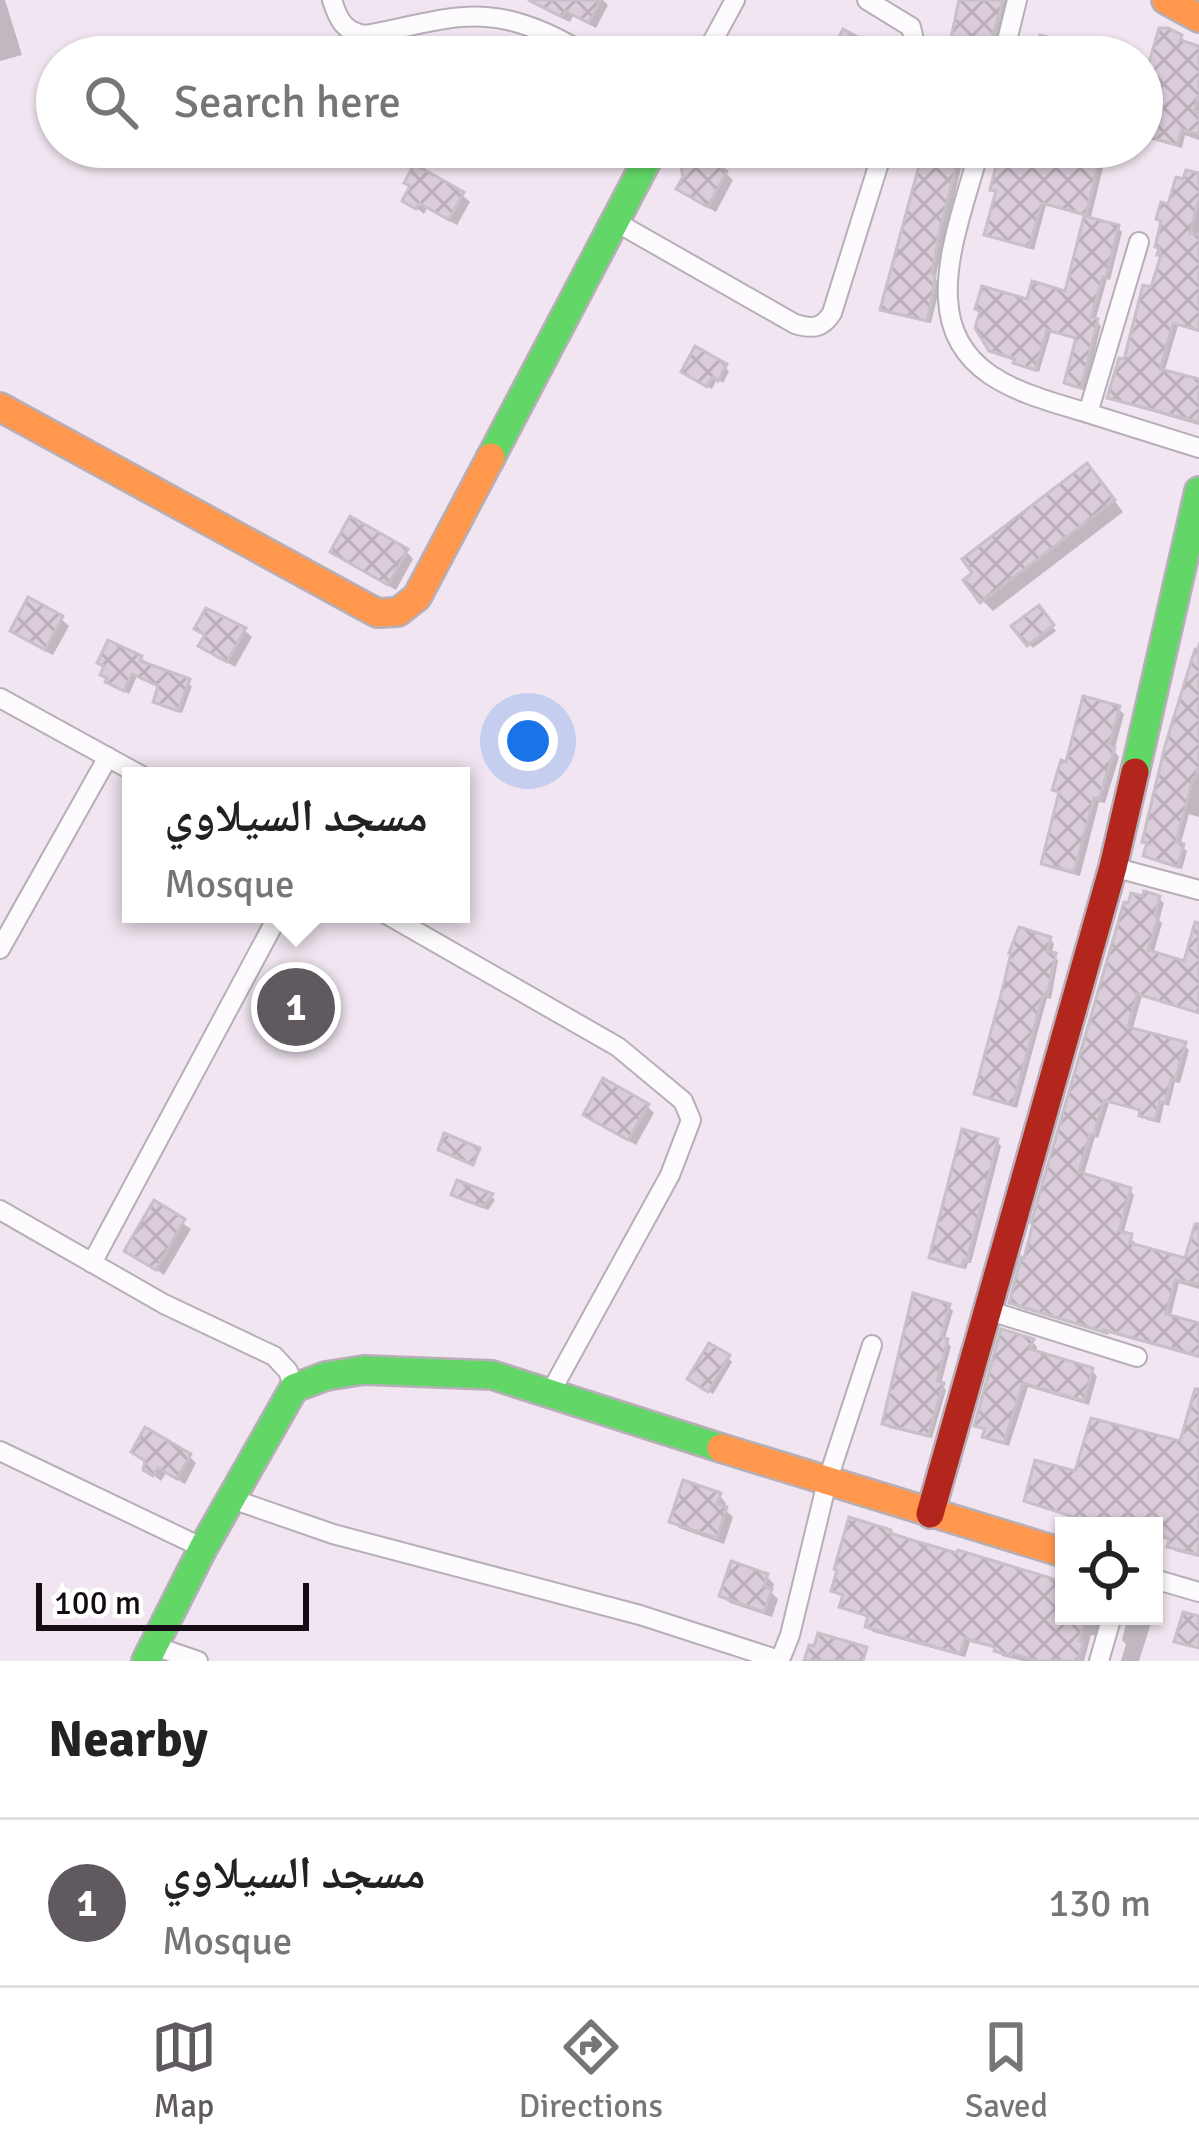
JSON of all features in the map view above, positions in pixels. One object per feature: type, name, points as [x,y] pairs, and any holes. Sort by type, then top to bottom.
[{"type":"street","points":[[332,0],[338,19],[354,34],[488,17],[552,36]]},
{"type":"street","points":[[715,36],[735,0]]},
{"type":"street","points":[[867,0],[911,27],[913,36]]},
{"type":"street","points":[[1008,36],[1017,0]]},
{"type":"street","points":[[1166,0],[1199,18]]},
{"type":"street","points":[[0,407],[377,613],[401,612],[421,590],[643,168]]},
{"type":"street","points":[[616,222],[795,324],[817,328],[832,313],[877,168]]},
{"type":"street","points":[[975,168],[949,267],[948,301],[953,327],[980,368],[1035,398],[1199,448]]},
{"type":"street","points":[[1088,413],[1139,242]]},
{"type":"street","points":[[930,1514],[1113,867],[1199,490]]},
{"type":"street","points":[[0,698],[125,767]]},
{"type":"street","points":[[0,949],[108,758]]},
{"type":"street","points":[[1113,867],[1199,890]]},
{"type":"street","points":[[92,1263],[274,923]]},
{"type":"street","points":[[402,923],[618,1048],[683,1101],[692,1120],[670,1175],[549,1395]]},
{"type":"street","points":[[0,1210],[164,1304],[274,1356],[288,1370],[294,1388]]},
{"type":"street","points":[[987,1310],[1137,1357]]},
{"type":"street","points":[[232,1499],[333,1534],[640,1615],[781,1658],[827,1482],[872,1346]]},
{"type":"street","points":[[198,1661],[150,1653],[294,1388],[326,1376],[364,1370],[492,1376],[1055,1550]]},
{"type":"street","points":[[1,1455],[203,1548]]},
{"type":"street","points":[[1163,1582],[1199,1592]]},
{"type":"street","points":[[1099,1661],[1109,1625]]},
{"type":"building","points":[[528,0],[600,0],[589,23],[565,11],[562,17]]},
{"type":"building","points":[[959,0],[1003,0],[993,36],[951,36]]},
{"type":"building","points":[[1159,28],[1168,28],[1182,35],[1180,40],[1199,46],[1199,94],[1194,111],[1199,112],[1199,134],[1182,130],[1177,145],[1163,141],[1163,36],[1157,36]]},
{"type":"building","points":[[412,168],[421,168],[464,192],[449,220],[419,203],[416,209],[402,201],[410,186],[404,183]]},
{"type":"building","points":[[681,168],[727,171],[708,207],[676,189],[683,177]]},
{"type":"building","points":[[918,168],[956,168],[940,229],[927,321],[880,310]]},
{"type":"building","points":[[996,168],[1097,168],[1086,215],[1042,203],[1029,247],[984,235],[996,191],[990,190]]},
{"type":"building","points":[[1186,170],[1199,173],[1199,199],[1190,233],[1199,235],[1199,330],[1173,323],[1160,369],[1199,379],[1199,422],[1107,398],[1119,358],[1124,359],[1143,285],[1151,287],[1161,255],[1155,247],[1161,202],[1168,204],[1176,177],[1183,179]]},
{"type":"building","points":[[1084,216],[1119,225],[1091,317],[1098,319],[1081,388],[1064,383],[1076,338],[1047,330],[1035,370],[989,351],[975,328],[980,311],[975,309],[982,286],[1027,299],[1032,281],[1065,291]]},
{"type":"building","points":[[695,346],[727,364],[718,381],[712,377],[707,387],[681,372]]},
{"type":"building","points":[[1087,463],[1115,500],[980,603],[963,580],[972,573],[962,559]]},
{"type":"building","points":[[350,516],[408,549],[388,585],[330,552]]},
{"type":"building","points":[[28,597],[63,616],[45,650],[10,631]]},
{"type":"building","points":[[1039,605],[1054,625],[1027,646],[1011,626]]},
{"type":"building","points":[[206,608],[246,628],[227,662],[198,646],[205,635],[194,629]]},
{"type":"building","points":[[108,640],[142,656],[140,661],[190,679],[178,711],[153,702],[158,686],[132,674],[124,691],[105,682],[107,678],[100,675],[104,666],[97,663]]},
{"type":"building","points":[[1195,649],[1199,650],[1199,766],[1176,842],[1184,844],[1178,867],[1143,856],[1147,843],[1142,842]]},
{"type":"building","points":[[1083,696],[1120,706],[1109,746],[1115,748],[1099,800],[1094,798],[1074,872],[1041,864],[1059,792],[1052,790],[1061,760],[1066,762]]},
{"type":"building","points":[[1144,891],[1160,896],[1148,950],[1184,961],[1195,922],[1199,923],[1199,1013],[1137,994],[1128,1027],[1186,1042],[1175,1080],[1171,1079],[1165,1103],[1160,1101],[1155,1120],[1139,1116],[1140,1110],[1104,1100],[1079,1172],[1131,1188],[1119,1231],[1132,1234],[1130,1243],[1185,1258],[1195,1224],[1199,1224],[1199,1284],[1175,1280],[1166,1314],[1199,1323],[1199,1356],[1009,1303],[1124,902],[1128,903],[1131,893],[1143,896]]},
{"type":"building","points":[[1019,927],[1051,937],[1047,951],[1056,953],[1013,1105],[974,1094]]},
{"type":"building","points":[[603,1078],[649,1104],[628,1140],[583,1115]]},
{"type":"building","points":[[962,1129],[998,1139],[962,1267],[929,1258]]},
{"type":"building","points":[[444,1133],[480,1148],[473,1165],[438,1150]]},
{"type":"building","points":[[457,1180],[493,1194],[483,1207],[451,1195]]},
{"type":"building","points":[[154,1200],[185,1219],[156,1270],[124,1251]]},
{"type":"building","points":[[913,1293],[950,1304],[941,1337],[948,1339],[937,1381],[944,1383],[928,1436],[882,1424]]},
{"type":"building","points":[[1001,1329],[1034,1339],[1030,1349],[1093,1368],[1084,1401],[1023,1383],[1004,1443],[982,1437],[985,1429],[974,1426]]},
{"type":"building","points":[[709,1343],[730,1355],[708,1392],[687,1379]]},
{"type":"building","points":[[1195,1389],[1199,1389],[1199,1555],[1167,1547],[1163,1517],[1074,1517],[1024,1501],[1035,1460],[1075,1471],[1091,1418],[1180,1441]]},
{"type":"building","points":[[145,1427],[191,1454],[177,1479],[158,1468],[153,1476],[143,1470],[145,1461],[131,1452]]},
{"type":"building","points":[[683,1480],[721,1493],[717,1504],[727,1507],[717,1538],[669,1522]]},
{"type":"building","points":[[849,1517],[915,1541],[1055,1579],[1055,1625],[1083,1625],[1078,1661],[1011,1656],[965,1638],[960,1654],[865,1627],[868,1616],[839,1607],[843,1595],[831,1591]]},
{"type":"building","points":[[731,1561],[768,1574],[764,1586],[772,1589],[764,1612],[719,1596]]},
{"type":"building","points":[[1183,1612],[1199,1616],[1199,1648],[1174,1642]]},
{"type":"building","points":[[818,1633],[867,1647],[863,1661],[804,1661]]},
{"type":"traffic: fast","points":[[491,457],[643,168]]},
{"type":"traffic: fast","points":[[1135,772],[1199,491]]},
{"type":"traffic: fast","points":[[146,1661],[203,1548],[294,1388],[326,1376],[364,1370],[492,1375],[721,1448]]},
{"type":"traffic: slow","points":[[1166,0],[1199,18]]},
{"type":"traffic: slow","points":[[0,407],[377,613],[398,612],[417,597],[491,457]]},
{"type":"traffic: slow","points":[[721,1448],[1055,1550]]},
{"type":"traffic: jam","points":[[930,1514],[1113,867],[1135,772]]},
{"type":"place","name":"مسجد السيلاوي","points":[[296,1007]]}]
